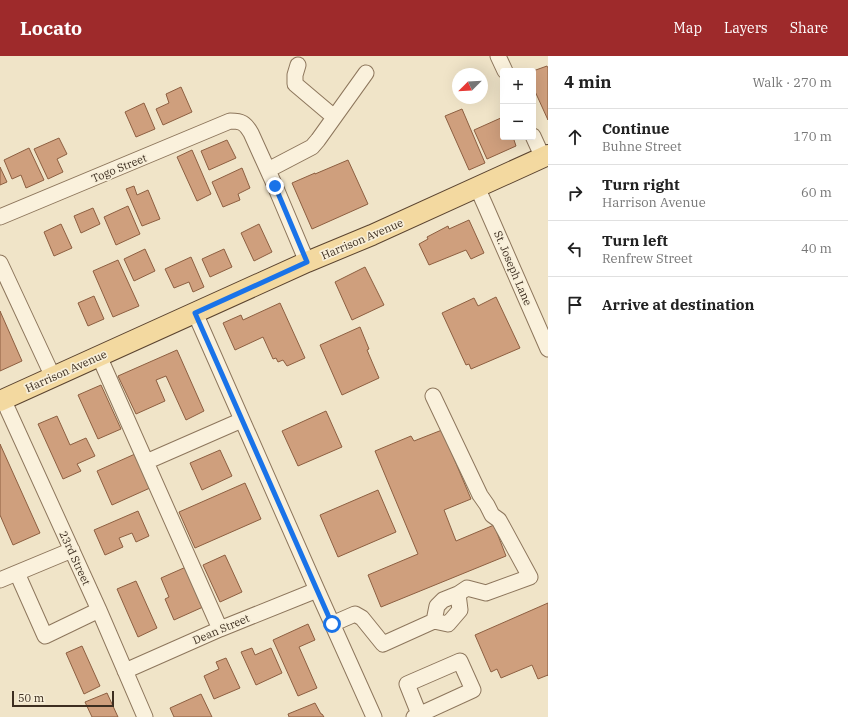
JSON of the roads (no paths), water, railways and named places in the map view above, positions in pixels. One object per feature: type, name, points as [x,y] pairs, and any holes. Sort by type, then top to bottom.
[{"type":"main road","name":"Harrison Avenue","points":[[2,400],[307,262],[477,188],[545,156]]},
{"type":"street","points":[[498,56],[504,68]]},
{"type":"street","points":[[298,65],[294,75],[295,84],[334,117]]},
{"type":"street","points":[[307,262],[268,170],[312,147],[366,73]]},
{"type":"street","name":"Togo Street","points":[[0,217],[230,121],[243,123],[247,127],[268,170]]},
{"type":"street","points":[[535,140],[545,156]]},
{"type":"street","name":"St. Joseph Lane","points":[[477,188],[548,349]]},
{"type":"street","points":[[0,263],[53,377]]},
{"type":"street","points":[[195,313],[374,717]]},
{"type":"street","points":[[99,356],[220,629]]},
{"type":"street","points":[[332,624],[355,614],[362,618],[383,644],[434,621],[448,624],[460,610],[458,594],[467,588],[486,593],[530,577],[499,520],[492,515],[487,504],[480,495],[433,396]]},
{"type":"street","name":"23rd Street","points":[[2,400],[72,550],[145,717]]},
{"type":"street","points":[[146,462],[242,420]]},
{"type":"street","points":[[0,580],[72,550]]},
{"type":"street","points":[[17,573],[45,636],[99,610]]},
{"type":"street","name":"Dean Street","points":[[126,671],[220,629],[317,590]]}]
